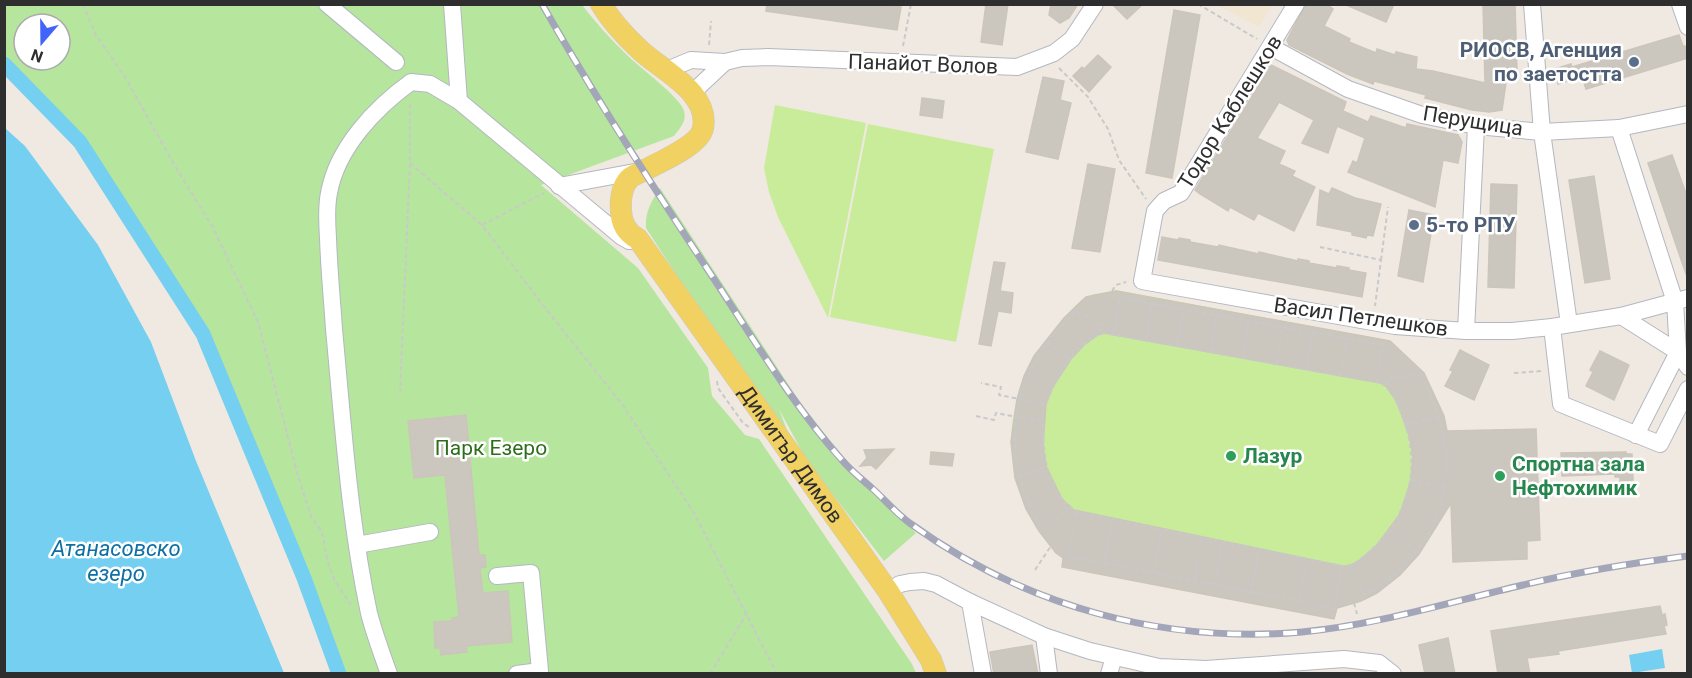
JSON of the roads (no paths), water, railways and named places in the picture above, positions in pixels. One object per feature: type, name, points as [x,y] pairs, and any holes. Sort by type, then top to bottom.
[{"type":"main road","points":[[601,4],[640,51],[667,70],[692,93],[702,106],[703,130],[696,142],[644,170]]},
{"type":"main road","name":"Димитър Димов","points":[[644,170],[633,204],[640,229],[638,239],[888,591],[931,660],[936,674]]},
{"type":"street","points":[[327,4],[396,62]]},
{"type":"street","points":[[452,4],[459,101]]},
{"type":"street","name":"Панайот Волов","points":[[667,70],[691,60],[716,61],[768,57],[1017,67],[1054,53],[1072,39],[1095,4]]},
{"type":"street","name":"Тодор Каблешков","points":[[1142,281],[1155,211],[1164,201],[1181,193],[1296,4]]},
{"type":"street","points":[[1532,4],[1560,325],[1557,370],[1561,404],[1660,444],[1685,398]]},
{"type":"street","points":[[1680,4],[1688,27]]},
{"type":"street","name":"Перущица","points":[[1271,47],[1348,89],[1422,115],[1476,126],[1542,132],[1619,128],[1688,114]]},
{"type":"street","points":[[692,93],[716,61]]},
{"type":"street","points":[[389,674],[370,614],[352,520],[328,262],[328,194],[335,171],[358,133],[394,94],[411,82],[429,84],[459,101],[622,237],[629,241],[638,239]]},
{"type":"street","points":[[1466,331],[1476,126]]},
{"type":"street","points":[[1619,128],[1681,300],[1678,352],[1636,435]]},
{"type":"street","points":[[559,186],[644,170]]},
{"type":"street","name":"Васил Петлешков","points":[[1142,281],[1373,322],[1466,331],[1512,332],[1621,316],[1681,300]]},
{"type":"street","points":[[1621,316],[1678,352],[1688,367]]},
{"type":"street","points":[[357,545],[430,532]]},
{"type":"street","points":[[497,576],[531,573],[540,671],[517,674]]},
{"type":"street","points":[[888,591],[900,584],[924,581],[936,584],[970,602],[1112,665],[1206,669],[1344,659],[1379,663],[1393,674]]},
{"type":"street","points":[[970,602],[983,674]]},
{"type":"street","points":[[1044,636],[1049,674]]},
{"type":"water","name":"Атанасовско езеро","points":[[5,128],[25,146],[98,245],[151,342],[196,461],[284,673],[5,673]]},
{"type":"water","points":[[1662,649],[1665,668],[1632,673],[1629,655]]},
{"type":"waterway","points":[[4,64],[80,142],[203,334],[304,578],[339,674]]},
{"type":"railway","points":[[542,4],[668,209],[774,370],[824,439],[849,468],[906,520],[955,553],[1000,577],[1048,597],[1097,613],[1147,625],[1198,632],[1250,634],[1330,629],[1564,576],[1688,556]]},
{"type":"place","name":"РИОСВ, Агенция по заетостта","points":[[1634,62]]},
{"type":"place","name":"5-то РПУ","points":[[1414,225]]},
{"type":"place","name":"Лазур","points":[[1231,456]]},
{"type":"place","name":"Спортна зала Нефтохимик","points":[[1500,476]]},
{"type":"park label","name":"Парк Езеро","points":[[491,448]]}]
